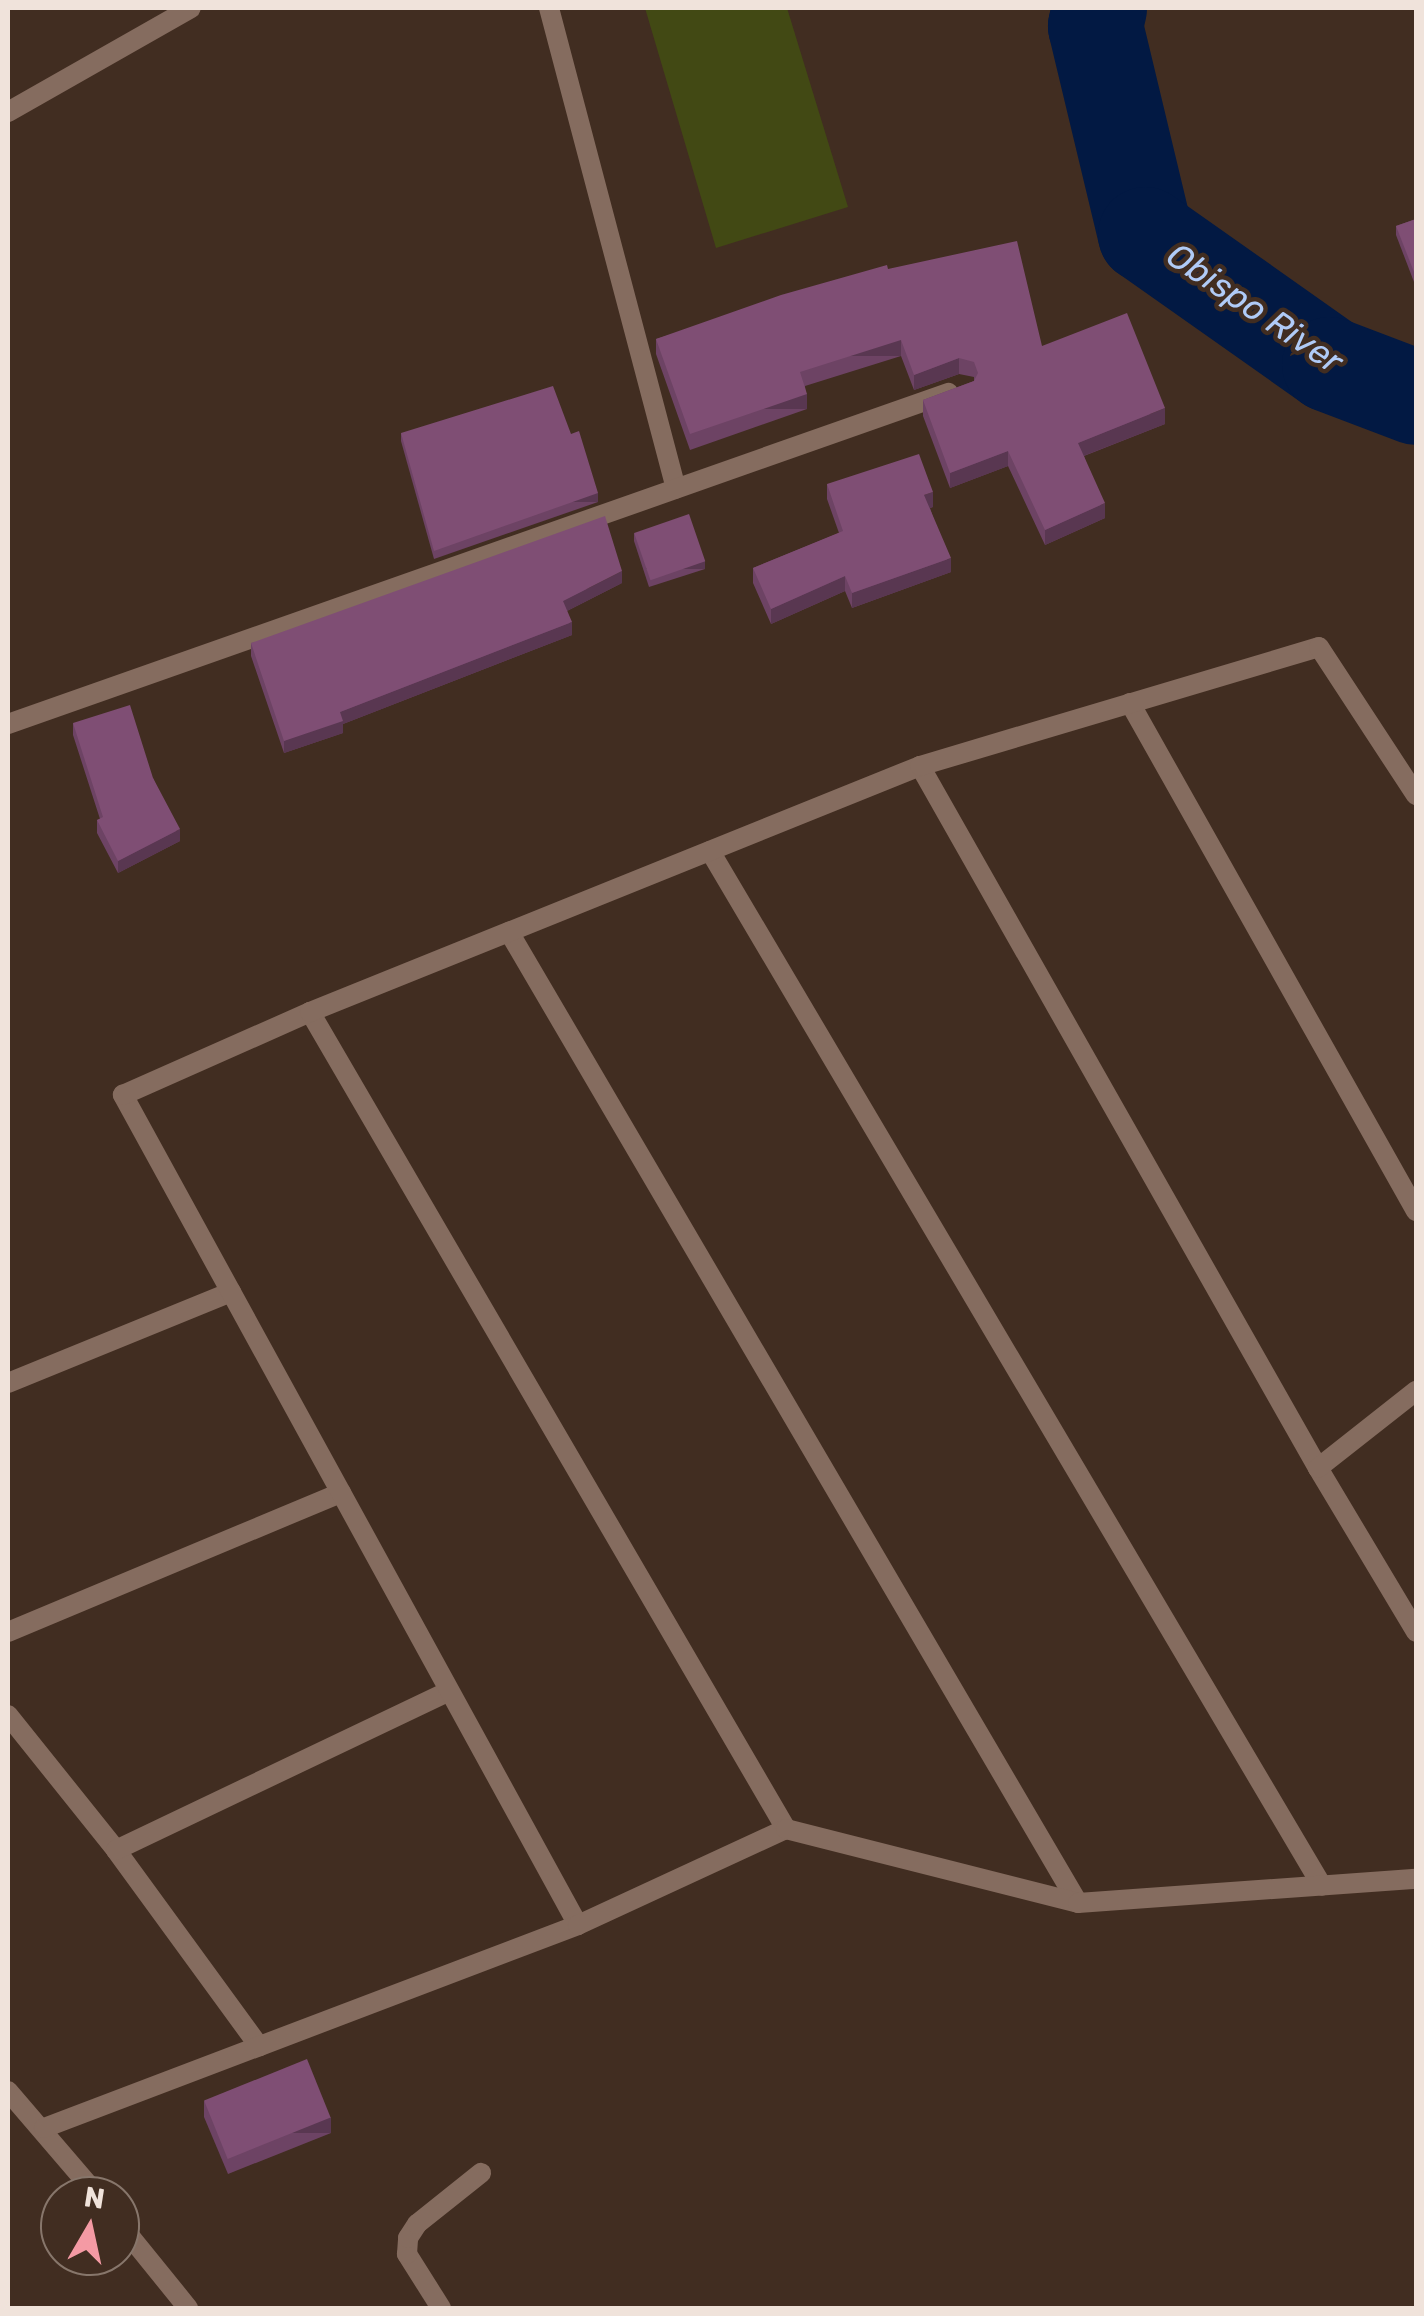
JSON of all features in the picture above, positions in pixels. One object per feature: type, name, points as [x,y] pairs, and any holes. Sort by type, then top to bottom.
[{"type":"street","points":[[8,112],[191,8]]},
{"type":"street","points":[[548,8],[676,488]]},
{"type":"street","points":[[8,724],[964,387]]},
{"type":"street","points":[[578,1925],[123,1096],[310,1012],[920,766],[1319,647],[1416,795]]},
{"type":"street","points":[[1130,703],[1416,1211]]},
{"type":"street","points":[[920,766],[1318,1468],[1416,1632]]},
{"type":"street","points":[[710,851],[1322,1886]]},
{"type":"street","points":[[509,932],[1078,1903]]},
{"type":"street","points":[[310,1012],[786,1829]]},
{"type":"street","points":[[8,1383],[231,1292]]},
{"type":"street","points":[[1318,1468],[1416,1391]]},
{"type":"street","points":[[8,1632],[341,1493]]},
{"type":"street","points":[[116,1850],[449,1691]]},
{"type":"street","points":[[8,1715],[116,1850],[259,2046]]},
{"type":"street","points":[[44,2128],[578,1925],[786,1829],[1078,1903],[1416,1879]]},
{"type":"street","points":[[8,2091],[82,2176]]},
{"type":"street","points":[[442,2308],[407,2254],[408,2238],[418,2224],[481,2173]]},
{"type":"street","points":[[140,2249],[188,2308]]},
{"type":"green space","points":[[645,8],[787,8],[848,207],[716,248]]},
{"type":"building","points":[[1416,219],[1416,272],[1414,272],[1396,226]]},
{"type":"building","points":[[1017,241],[1042,346],[1127,313],[1165,408],[1078,443],[1105,503],[1045,530],[1008,451],[950,473],[923,400],[974,381],[978,373],[974,362],[959,358],[914,375],[901,340],[800,372],[807,394],[690,434],[656,339],[781,295],[887,265],[888,269]]},
{"type":"building","points":[[553,386],[571,434],[579,431],[598,493],[434,551],[401,433]]},
{"type":"building","points":[[919,454],[933,492],[924,495],[951,558],[852,593],[845,576],[771,609],[753,568],[843,531],[827,484]]},
{"type":"building","points":[[689,514],[705,561],[650,580],[634,533]]},
{"type":"building","points":[[605,516],[622,571],[563,601],[572,622],[340,712],[343,721],[284,741],[251,643]]},
{"type":"building","points":[[130,705],[153,778],[180,829],[118,861],[97,820],[103,817],[73,723]]},
{"type":"building","points":[[307,2059],[331,2117],[228,2159],[204,2101]]},
{"type":"waterway","name":"Obispo River","points":[[1099,8],[1095,26],[1145,234],[1329,364],[1416,397]]}]
